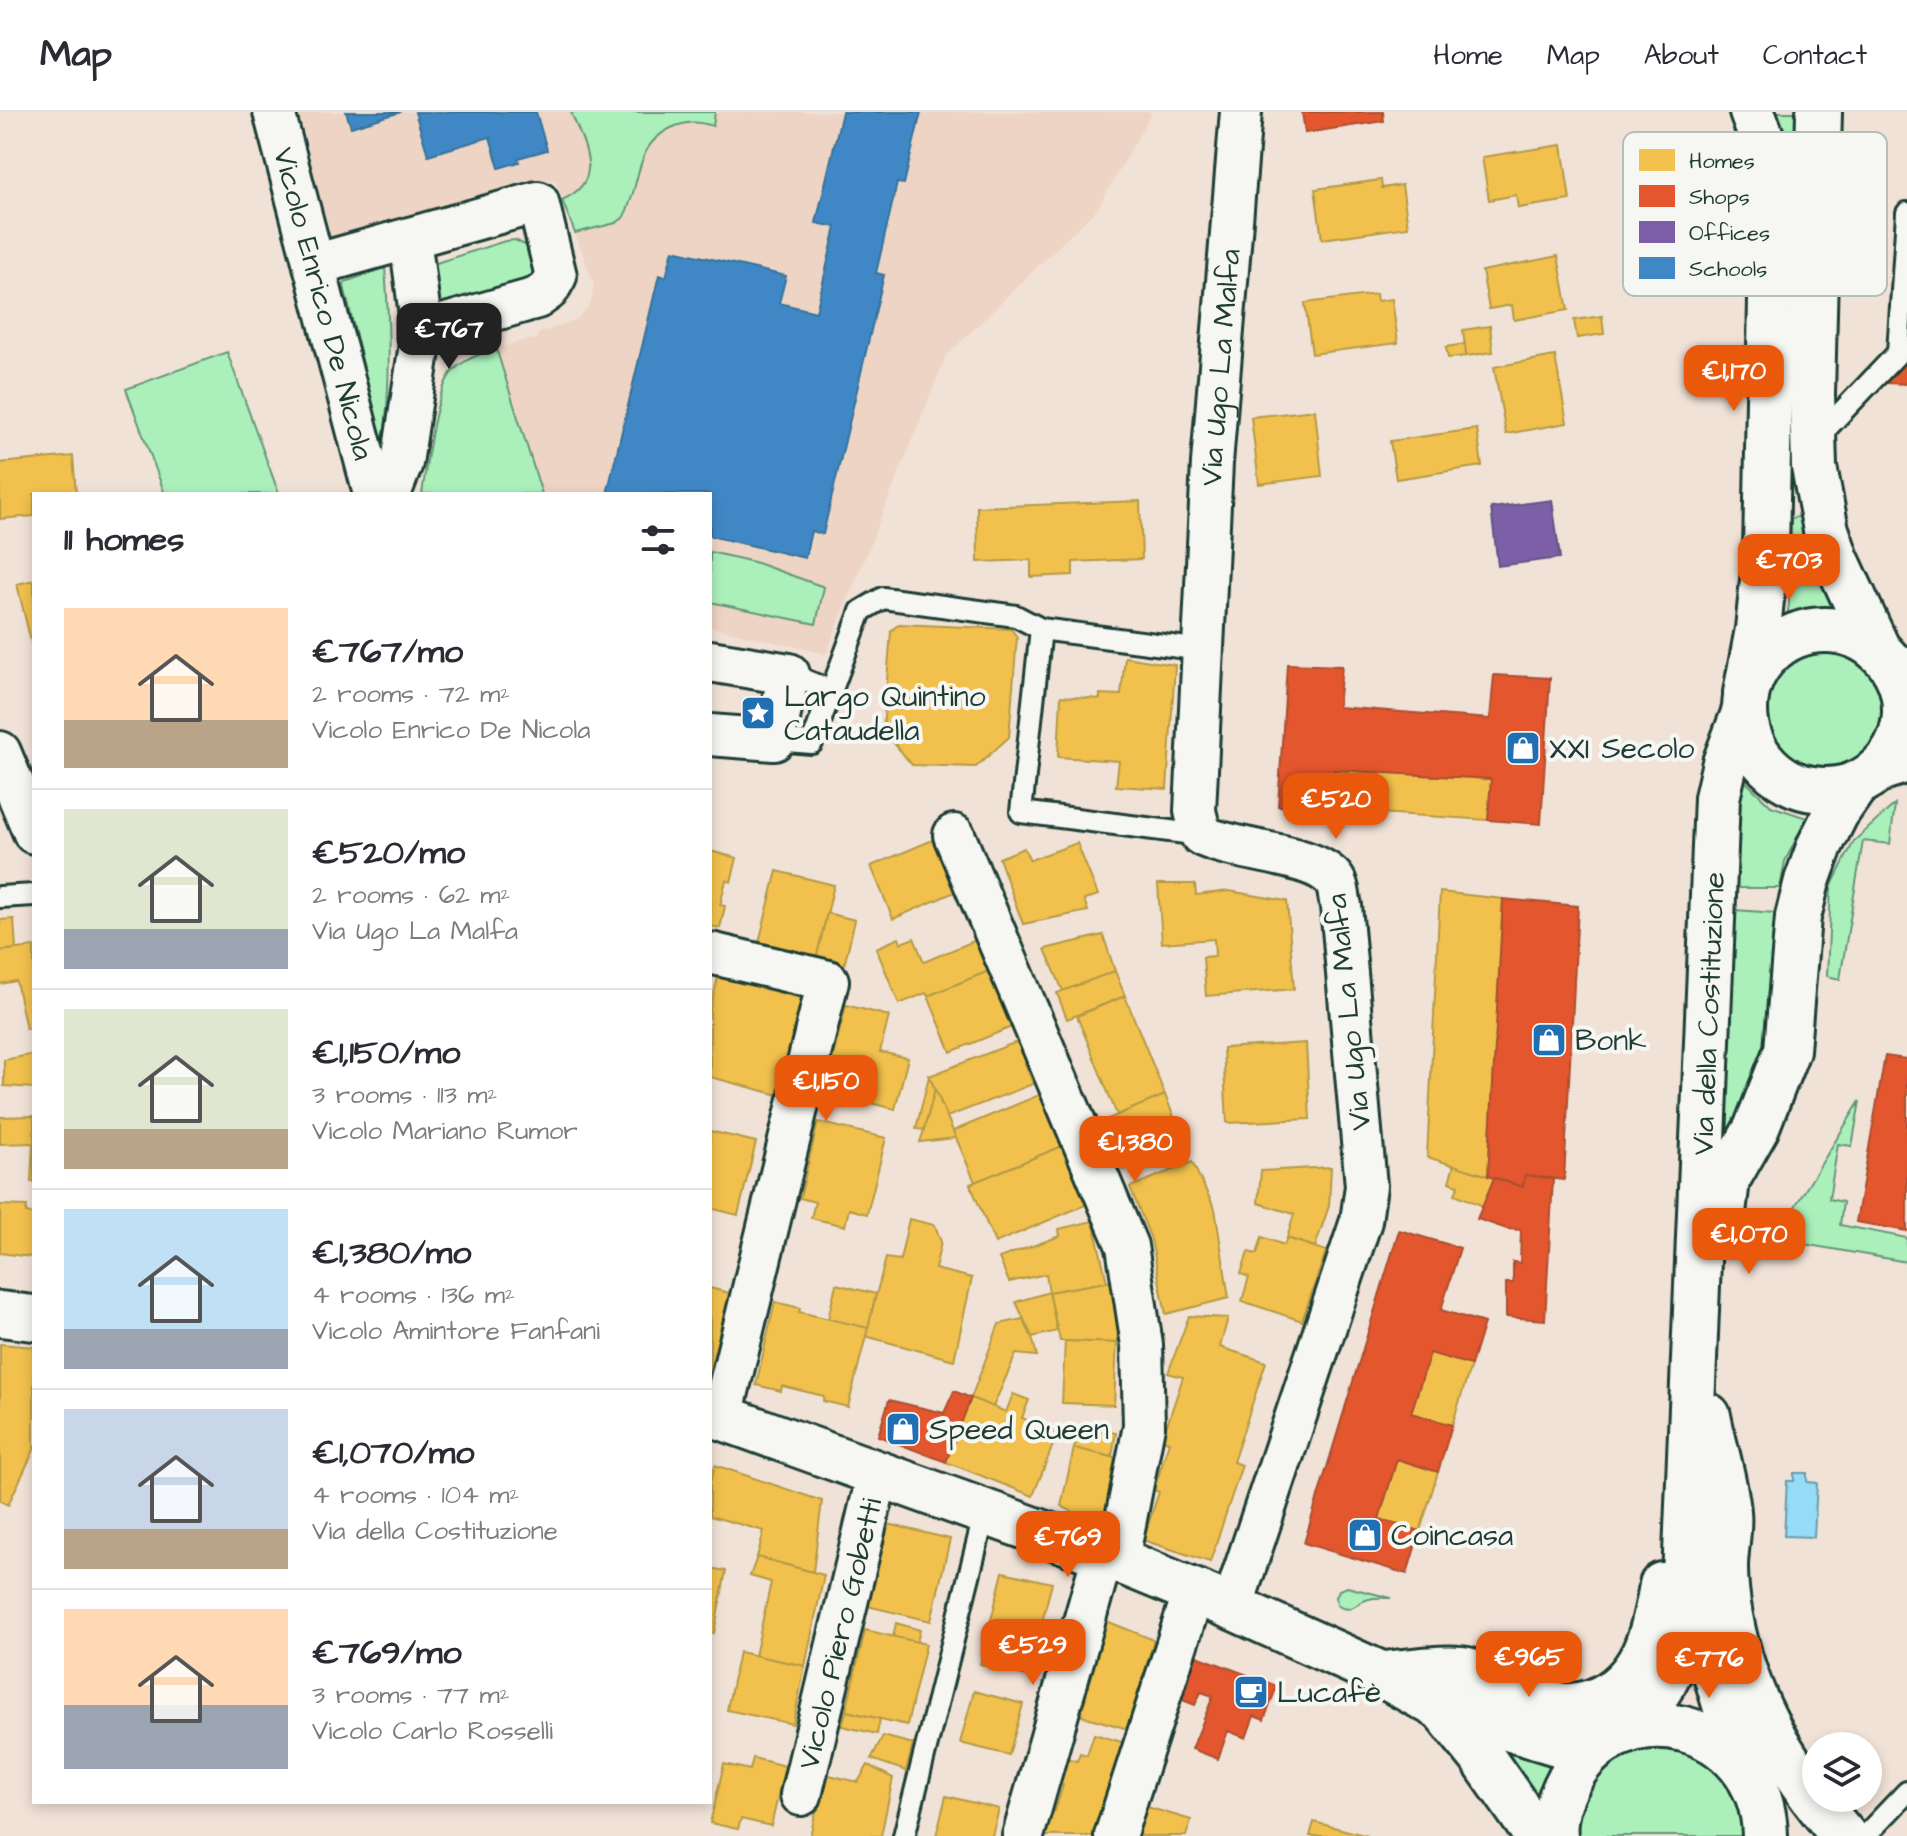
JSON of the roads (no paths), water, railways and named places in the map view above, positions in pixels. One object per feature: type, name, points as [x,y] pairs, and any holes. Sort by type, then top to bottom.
[{"type":"main road","points":[[1819,112],[1819,132]]},
{"type":"main road","name":"Via della Costituzione","points":[[1555,1836],[1559,1800],[1570,1776],[1587,1755],[1617,1735],[1658,1695],[1678,1655],[1683,1627],[1717,798],[1745,703],[1758,629],[1766,551],[1771,296]]},
{"type":"main road","points":[[1816,296],[1814,467],[1826,530],[1836,559],[1892,660],[1904,694],[1903,728],[1880,773],[1837,790],[1799,787],[1765,765],[1754,750],[1747,732],[1745,703],[1753,673],[1765,656],[1781,643],[1800,634],[1821,630],[1841,631],[1861,638],[1892,660]]},
{"type":"main road","name":"Via della Costituzione","points":[[1755,1786],[1732,1728],[1700,1621],[1714,1289],[1727,1180],[1756,1129],[1787,1050],[1798,917],[1807,881],[1836,813],[1880,773]]},
{"type":"main road","points":[[0,1314],[32,1318]]},
{"type":"main road","points":[[1707,1413],[1728,1513],[1725,1568],[1729,1613],[1739,1657],[1757,1704],[1781,1751],[1808,1795],[1844,1836]]},
{"type":"main road","points":[[716,1415],[1111,1558],[1213,1599],[1381,1674],[1442,1708],[1557,1743],[1617,1735],[1649,1726],[1673,1726],[1697,1732],[1737,1759],[1795,1836]]},
{"type":"main road","points":[[1381,1674],[1463,1669],[1559,1705],[1584,1705],[1608,1696],[1628,1679],[1645,1656],[1656,1620],[1670,1538],[1687,1518]]},
{"type":"main road","points":[[1442,1708],[1481,1756],[1537,1836]]},
{"type":"main road","points":[[1755,1786],[1764,1817],[1765,1836]]},
{"type":"street","name":"Vicolo Enrico De Nicola","points":[[274,112],[373,492]]},
{"type":"street","name":"Via Ugo La Malfa","points":[[1115,1836],[1213,1599],[1361,1221],[1366,1186],[1341,906],[1335,881],[1312,863],[1217,843],[1201,835],[1195,811],[1212,463],[1241,112]]},
{"type":"street","points":[[314,265],[538,202],[556,276],[548,290],[537,298],[422,331]]},
{"type":"street","points":[[391,492],[402,463],[422,331],[410,238]]},
{"type":"street","points":[[712,661],[789,674],[774,740],[712,735]]},
{"type":"street","points":[[0,752],[32,828]]},
{"type":"street","points":[[954,835],[1127,1246],[1142,1345],[1144,1426],[1111,1558],[1023,1836]]},
{"type":"street","points":[[712,953],[828,981],[716,1415]]},
{"type":"street","name":"Vicolo Piero Gobetti","points":[[801,1795],[878,1473]]},
{"type":"lane","points":[[1813,441],[1898,353],[1907,213]]},
{"type":"lane","points":[[774,740],[812,743],[861,611],[883,598],[1016,616],[1041,629],[1202,650]]},
{"type":"lane","points":[[1041,629],[1021,812],[1201,835]]},
{"type":"lane","points":[[789,674],[832,691]]},
{"type":"lane","points":[[0,897],[32,895]]},
{"type":"lane","points":[[904,1836],[985,1512]]},
{"type":"lane","points":[[1865,1836],[1907,1792]]},
{"type":"water","points":[[1794,1473],[1807,1473],[1807,1482],[1817,1483],[1814,1537],[1784,1536],[1787,1481],[1794,1481]]},
{"type":"place","name":"Largo Quintino Cataudella","points":[[758,713]]},
{"type":"place","name":"XXI Secolo","points":[[1523,748]]},
{"type":"place","name":"Bonk","points":[[1549,1040]]},
{"type":"place","name":"Speed Queen","points":[[903,1429]]},
{"type":"place","name":"Coincasa","points":[[1365,1535]]},
{"type":"place","name":"Lucafè","points":[[1251,1692]]}]
